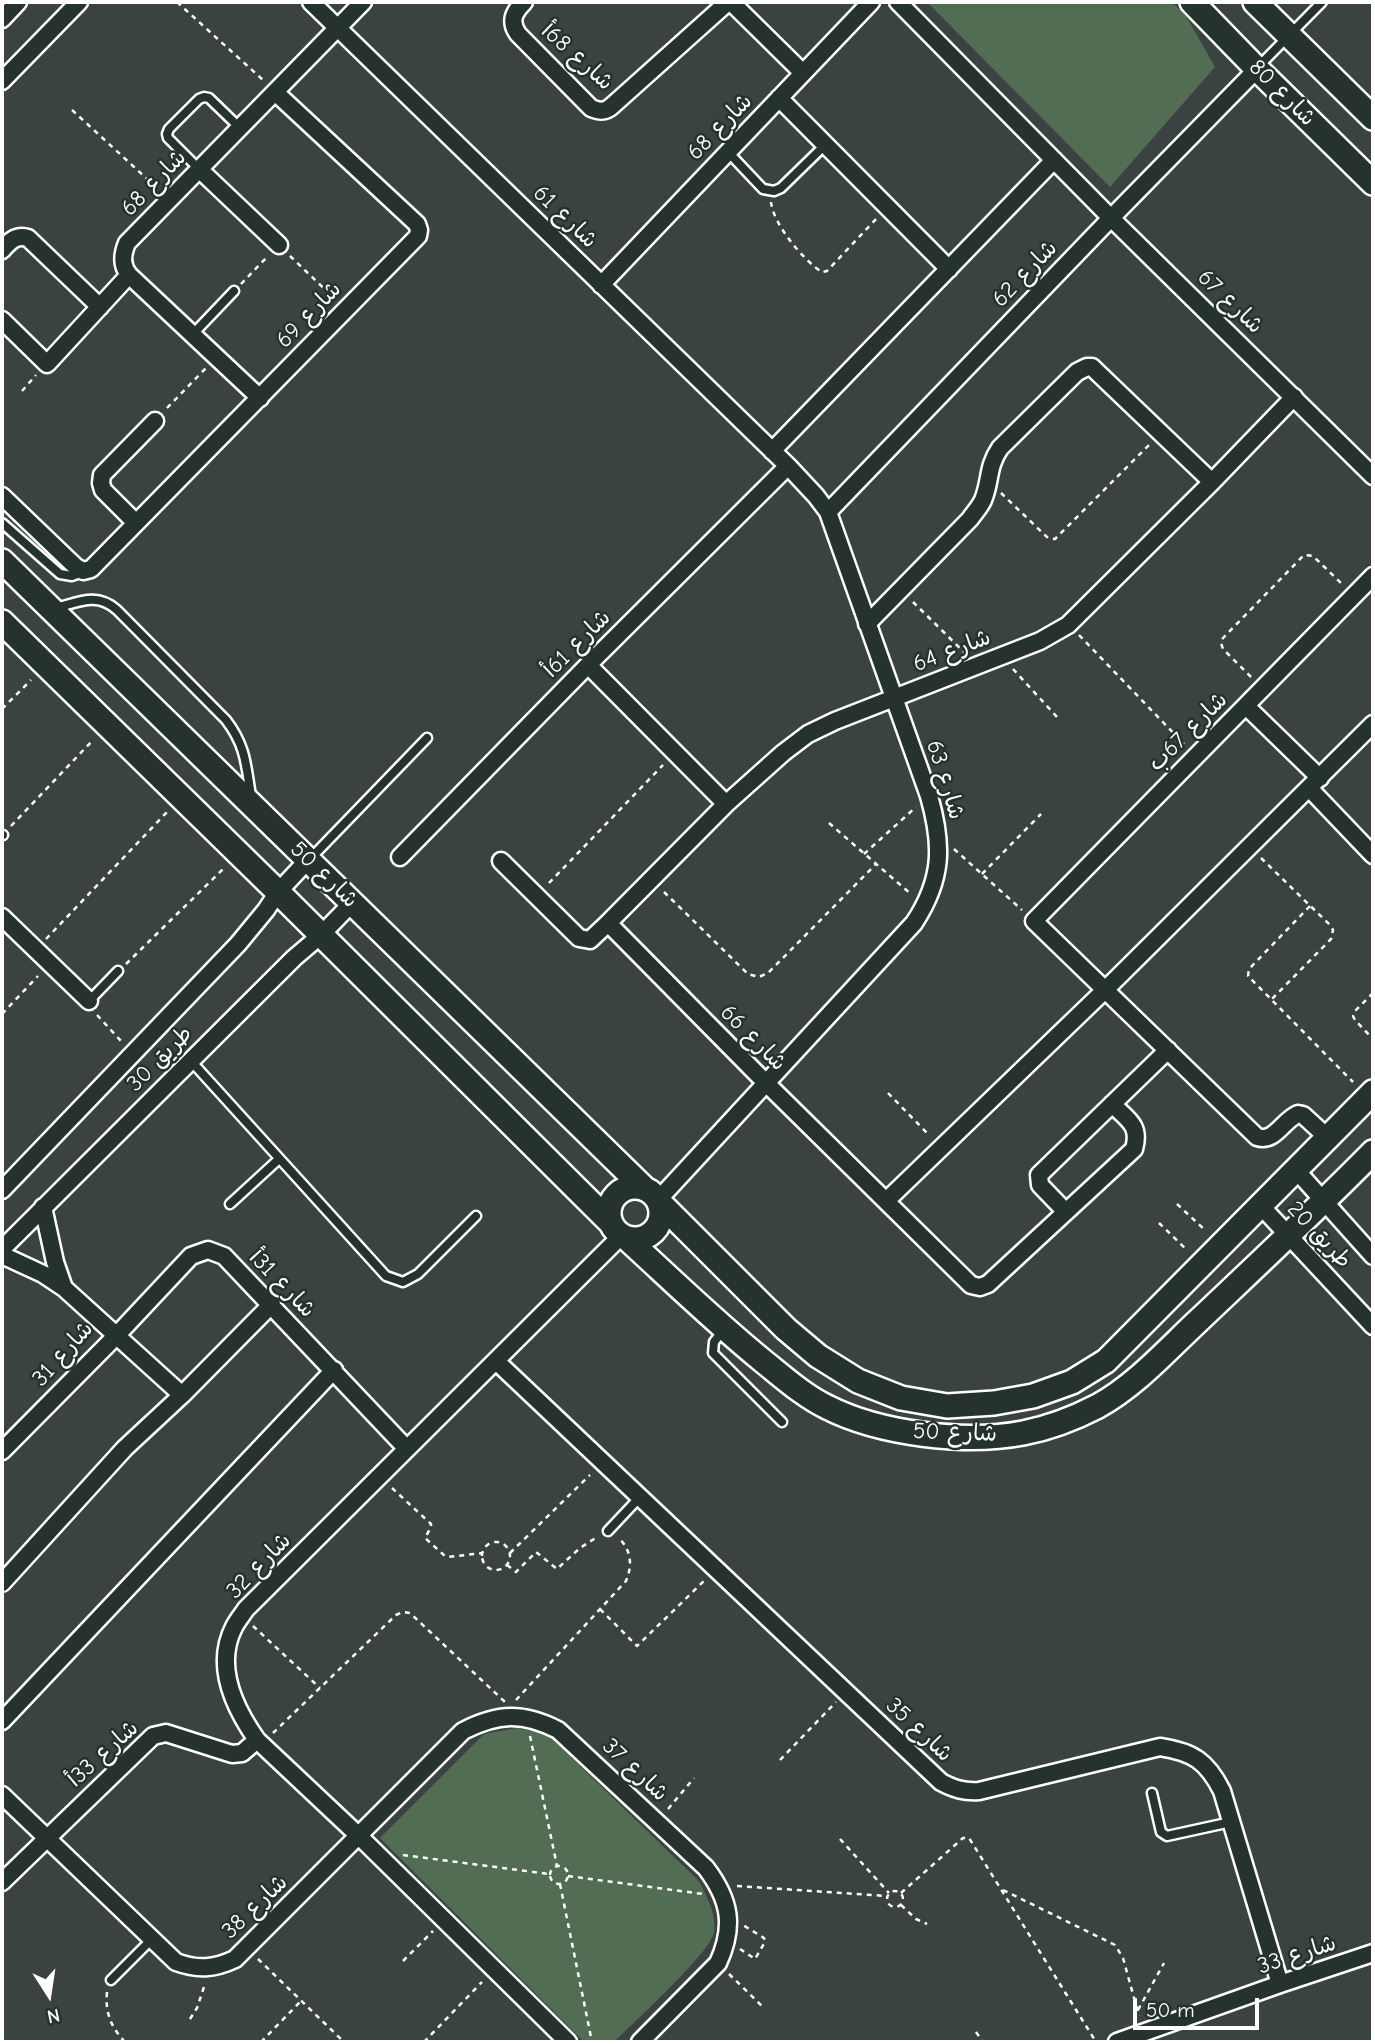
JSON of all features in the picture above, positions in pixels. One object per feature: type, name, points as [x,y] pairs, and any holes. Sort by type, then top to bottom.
[{"type":"street","points":[[2,19],[18,2]]},
{"type":"street","points":[[2,80],[79,2]]},
{"type":"street","name":"شارع 61","points":[[311,2],[788,466]]},
{"type":"street","name":"شارع 68","points":[[129,275],[122,257],[127,243],[363,2]]},
{"type":"street","name":"شارع 68أ","points":[[524,2],[513,18],[515,30],[591,108],[600,111],[613,106],[730,2],[803,73]]},
{"type":"street","name":"شارع 68","points":[[601,285],[871,2]]},
{"type":"street","name":"شارع 67","points":[[898,2],[1111,218],[1373,476]]},
{"type":"street","name":"شارع 80","points":[[1192,2],[1256,69],[1373,183]]},
{"type":"street","name":"شارع 80","points":[[1255,2],[1373,118]]},
{"type":"street","name":"شارع 62","points":[[828,512],[1256,69]]},
{"type":"street","name":"شارع 69","points":[[87,570],[94,567],[418,236],[418,227],[275,92]]},
{"type":"street","points":[[779,98],[949,269]]},
{"type":"street","points":[[772,451],[1054,160]]},
{"type":"street","points":[[199,169],[279,245]]},
{"type":"street","points":[[2,250],[14,238],[28,238],[100,307]]},
{"type":"street","points":[[2,320],[47,364],[129,275],[260,398]]},
{"type":"street","points":[[867,624],[970,519],[982,501],[989,480],[989,469],[1000,448],[1077,372],[1087,367],[1092,367],[1212,482]]},
{"type":"street","name":"شارع 64","points":[[608,923],[726,804],[808,734],[1001,657],[1055,634],[1068,625],[1294,397]]},
{"type":"street","points":[[136,523],[103,491],[101,479],[155,421]]},
{"type":"street","name":"شارع 63","points":[[654,1197],[766,1083],[914,923],[925,907],[939,860],[939,835],[929,796],[828,512],[788,466]]},
{"type":"street","name":"شارع 61أ","points":[[400,857],[788,466]]},
{"type":"street","points":[[2,496],[76,567],[87,570]]},
{"type":"street","name":"شارع 50","points":[[2,561],[786,1329],[818,1356],[858,1381],[901,1398],[947,1406],[994,1403],[1033,1396],[1072,1382],[1106,1361],[1371,1095]]},
{"type":"street","name":"شارع 67ب","points":[[1034,921],[1373,576]]},
{"type":"street","name":"شارع 50","points":[[2,622],[620,1232],[724,1329],[792,1384],[826,1407],[865,1423],[904,1432],[983,1438],[1023,1433],[1062,1422],[1099,1406],[1132,1383],[1324,1202],[1373,1152]]},
{"type":"street","points":[[588,665],[726,804]]},
{"type":"street","points":[[1245,706],[1314,783],[1373,855]]},
{"type":"street","points":[[886,1201],[1373,724]]},
{"type":"street","name":"طريق 30","points":[[2,1191],[245,935],[267,910],[278,892],[308,860]]},
{"type":"street","points":[[501,861],[582,940],[593,938],[608,923]]},
{"type":"street","name":"طريق 30","points":[[2,1249],[352,903]]},
{"type":"street","points":[[2,916],[89,1001]]},
{"type":"street","points":[[1034,921],[1257,1137],[1267,1139],[1298,1114],[1303,1115],[1328,1138]]},
{"type":"street","name":"شارع 66","points":[[608,923],[971,1285],[980,1287],[988,1284],[1066,1212]]},
{"type":"street","points":[[1112,1104],[1133,1124],[1136,1132],[1134,1149],[1066,1212],[1040,1185],[1039,1175],[1112,1104],[1168,1050]]},
{"type":"street","name":"طريق 20","points":[[1296,1170],[1373,1256]]},
{"type":"street","points":[[630,1187],[654,1197],[661,1217],[654,1231],[641,1238],[620,1232],[609,1208],[617,1195],[630,1187]]},
{"type":"street","name":"طريق 20","points":[[1261,1206],[1373,1326]]},
{"type":"street","name":"شارع 31","points":[[43,1207],[52,1253],[64,1288]]},
{"type":"street","name":"شارع 32","points":[[568,2042],[359,1836],[259,1742],[231,1693],[226,1654],[233,1628],[242,1615],[496,1361],[620,1232]]},
{"type":"street","name":"شارع 31أ","points":[[116,1336],[191,1256],[208,1250],[224,1256],[407,1449]]},
{"type":"street","name":"شارع 31","points":[[2,1255],[43,1274],[64,1288],[116,1336],[2,1451]]},
{"type":"street","points":[[2,1583],[125,1448],[272,1304]]},
{"type":"street","points":[[116,1336],[182,1395]]},
{"type":"street","name":"شارع 35","points":[[496,1361],[941,1782],[953,1788],[979,1791],[1160,1747],[1180,1750],[1198,1759],[1213,1773],[1222,1791],[1280,1984]]},
{"type":"street","points":[[2,1721],[334,1370]]},
{"type":"street","name":"شارع 37","points":[[359,1836],[463,1731],[480,1722],[499,1717],[526,1717],[558,1730],[706,1868],[721,1891],[728,1916],[727,1937],[718,1963],[640,2042]]},
{"type":"street","name":"شارع 33أ","points":[[2,1882],[153,1736],[166,1733],[232,1754],[242,1753],[259,1742]]},
{"type":"street","points":[[2,1795],[176,1962],[205,1969]]},
{"type":"street","name":"شارع 38","points":[[205,1969],[221,1966],[234,1959],[359,1836]]},
{"type":"street","name":"شارع 33","points":[[1121,2042],[1280,1984],[1373,1954]]},
{"type":"lane","points":[[1256,69],[1322,2]]},
{"type":"lane","points":[[199,169],[168,138],[169,129],[204,97],[209,98],[240,128]]},
{"type":"lane","points":[[728,152],[763,189],[770,191],[781,188],[825,145]]},
{"type":"lane","points":[[193,334],[234,291]]},
{"type":"lane","points":[[2,523],[60,574],[72,576],[87,570]]},
{"type":"lane","points":[[51,609],[93,599],[102,600],[117,610],[234,730],[241,742],[253,806]]},
{"type":"lane","points":[[308,860],[427,738]]},
{"type":"lane","points":[[89,1001],[118,971]]},
{"type":"lane","points":[[191,1061],[386,1276],[403,1282],[418,1273],[476,1216]]},
{"type":"lane","points":[[230,1204],[279,1158]]},
{"type":"lane","points":[[724,1329],[714,1342],[713,1353],[782,1422]]},
{"type":"lane","points":[[608,1531],[640,1497]]},
{"type":"lane","points":[[1152,1793],[1161,1832],[1167,1836],[1231,1822]]},
{"type":"lane","points":[[111,1980],[152,1938]]},
{"type":"path","points":[[177,2],[275,92]]},
{"type":"path","points":[[72,110],[170,200]]},
{"type":"path","points":[[770,191],[772,209],[779,225],[821,272],[827,271],[887,207]]},
{"type":"path","points":[[234,291],[279,245],[346,309]]},
{"type":"path","points":[[155,421],[216,356]]},
{"type":"path","points":[[22,391],[47,364]]},
{"type":"path","points":[[989,480],[1048,538],[1055,539],[1161,433]]},
{"type":"path","points":[[1263,688],[1223,649],[1221,640],[1300,558],[1304,555],[1313,556],[1354,596]]},
{"type":"path","points":[[900,590],[978,666]]},
{"type":"path","points":[[1068,625],[1196,756]]},
{"type":"path","points":[[1001,657],[1057,717]]},
{"type":"path","points":[[2,709],[46,665]]},
{"type":"path","points":[[2,835],[107,725]]},
{"type":"path","points":[[537,896],[676,753]]},
{"type":"path","points":[[864,854],[929,796]]},
{"type":"path","points":[[36,950],[181,797]]},
{"type":"path","points":[[982,874],[1041,814]]},
{"type":"path","points":[[829,822],[925,907]]},
{"type":"path","points":[[939,835],[1034,921]]},
{"type":"path","points":[[1249,847],[1332,928],[1332,936],[1271,1000]]},
{"type":"path","points":[[118,971],[239,854]]},
{"type":"path","points":[[651,880],[748,975],[758,977],[768,973],[876,864]]},
{"type":"path","points":[[1310,906],[1248,971],[1249,978],[1371,1095]]},
{"type":"path","points":[[2,1014],[50,963]]},
{"type":"path","points":[[1373,993],[1353,1014],[1354,1020],[1373,1039]]},
{"type":"path","points":[[89,1001],[102,1022],[134,1053]]},
{"type":"path","points":[[888,1093],[942,1147]]},
{"type":"path","points":[[1177,1203],[1221,1246]]},
{"type":"path","points":[[1159,1223],[1202,1264]]},
{"type":"path","points":[[510,1553],[508,1548],[499,1542],[489,1544],[483,1553],[483,1559],[489,1567],[499,1569],[507,1565],[510,1553],[603,1462]]},
{"type":"path","points":[[379,1476],[431,1524],[425,1538],[445,1556],[448,1558],[483,1553]]},
{"type":"path","points":[[259,1742],[396,1615],[406,1612],[510,1706],[626,1581],[631,1562],[624,1543],[608,1531],[580,1548],[557,1569],[536,1552],[516,1572],[507,1565]]},
{"type":"path","points":[[600,1609],[638,1646],[716,1569]]},
{"type":"path","points":[[242,1615],[320,1688]]},
{"type":"path","points":[[780,1760],[846,1692]]},
{"type":"path","points":[[526,1717],[557,1867]]},
{"type":"path","points":[[657,1822],[694,1778]]},
{"type":"path","points":[[901,1893],[965,1837],[970,1839],[1096,2042]]},
{"type":"path","points":[[840,1839],[888,1895],[889,1905],[901,1905]]},
{"type":"path","points":[[374,1852],[549,1874]]},
{"type":"path","points":[[549,1874],[557,1867],[564,1868],[568,1876]]},
{"type":"path","points":[[549,1874],[552,1882],[560,1884],[568,1876]]},
{"type":"path","points":[[568,1876],[721,1891],[888,1895],[893,1891],[901,1893]]},
{"type":"path","points":[[560,1884],[592,2042]]},
{"type":"path","points":[[1000,1888],[1115,1945],[1123,1958],[1144,2032]]},
{"type":"path","points":[[901,1893],[901,1905]]},
{"type":"path","points":[[901,1905],[916,1919],[927,1924]]},
{"type":"path","points":[[727,1937],[754,1959],[765,1942],[764,1938],[728,1916]]},
{"type":"path","points":[[403,1961],[444,1920]]},
{"type":"path","points":[[246,1948],[344,2042]]},
{"type":"path","points":[[718,1963],[764,2008]]},
{"type":"path","points":[[1138,2010],[1164,1963]]},
{"type":"path","points":[[190,2019],[202,1996],[205,1969]]},
{"type":"path","points":[[424,2042],[494,1969]]},
{"type":"path","points":[[111,1980],[106,2007],[109,2020],[125,2042]]},
{"type":"path","points":[[261,2042],[301,2001]]},
{"type":"path","points":[[976,2032],[984,2042]]},
{"type":"green space","points":[[927,2],[1172,2],[1186,16],[1215,67],[1110,187]]},
{"type":"green space","points":[[517,1728],[548,1735],[699,1881],[713,1913],[715,1926],[709,1943],[669,1988],[614,2042],[584,2042],[380,1838],[484,1734]]}]
